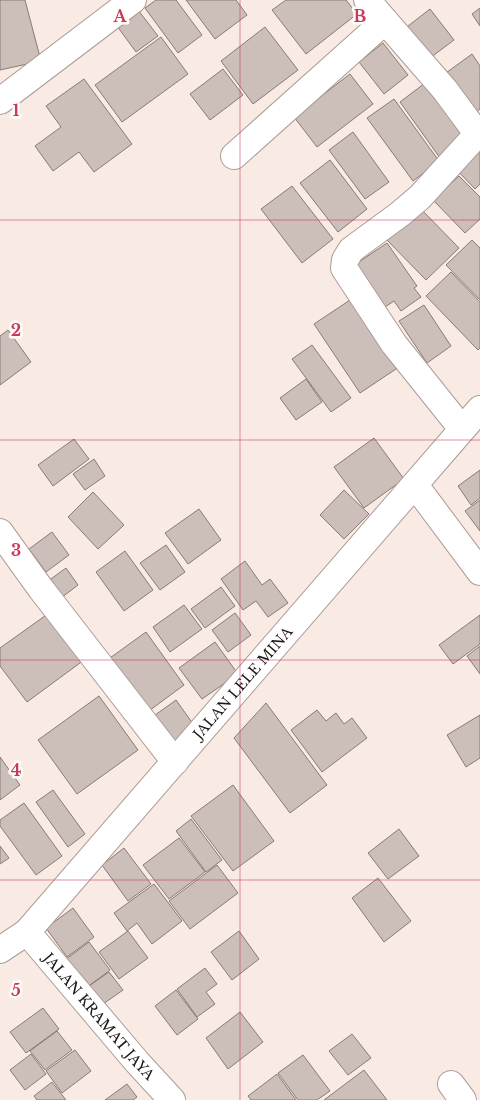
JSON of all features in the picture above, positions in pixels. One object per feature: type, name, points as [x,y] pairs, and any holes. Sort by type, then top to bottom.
[{"type":"street","points":[[0,101],[133,0]]},
{"type":"street","points":[[367,0],[445,90],[473,127],[476,136],[420,196],[400,214],[351,250],[344,260],[344,268],[394,344],[462,429]]},
{"type":"street","points":[[234,156],[385,21]]},
{"type":"street","name":"JALAN LELE MINA","points":[[0,950],[27,932],[480,408]]},
{"type":"street","points":[[414,485],[480,572]]},
{"type":"street","points":[[0,532],[174,762]]},
{"type":"street","name":"JALAN KRAMAT JAYA","points":[[27,932],[137,1062],[172,1100]]},
{"type":"building","points":[[0,0],[25,0],[41,61],[0,70]]},
{"type":"building","points":[[156,0],[176,0],[202,35],[178,53],[145,8]]},
{"type":"building","points":[[186,0],[236,0],[247,15],[215,39]]},
{"type":"building","points":[[286,0],[346,0],[357,14],[306,54],[272,10]]},
{"type":"building","points":[[480,8],[480,26],[472,14]]},
{"type":"building","points":[[430,9],[454,40],[422,64],[399,33]]},
{"type":"building","points":[[138,10],[158,36],[136,52],[117,26]]},
{"type":"building","points":[[265,27],[298,70],[253,104],[221,61]]},
{"type":"building","points":[[161,37],[188,74],[122,122],[95,85]]},
{"type":"building","points":[[383,43],[408,75],[384,94],[359,62]]},
{"type":"building","points":[[472,54],[480,66],[480,109],[468,118],[439,78]]},
{"type":"building","points":[[223,69],[243,95],[210,120],[190,94]]},
{"type":"building","points":[[350,74],[373,104],[317,147],[294,117]]},
{"type":"building","points":[[84,79],[132,144],[94,172],[79,152],[53,171],[35,146],[61,127],[46,106]]},
{"type":"building","points":[[429,80],[470,136],[440,158],[400,102]]},
{"type":"building","points":[[394,99],[439,161],[413,181],[367,118]]},
{"type":"building","points":[[353,132],[389,182],[365,199],[329,150]]},
{"type":"building","points":[[480,139],[480,184],[475,189],[453,166]]},
{"type":"building","points":[[330,160],[367,209],[338,232],[300,183]]},
{"type":"building","points":[[459,176],[480,197],[480,219],[465,233],[433,200]]},
{"type":"building","points":[[292,186],[333,239],[302,263],[261,209]]},
{"type":"building","points":[[417,205],[459,248],[426,280],[384,237]]},
{"type":"building","points":[[472,240],[480,248],[480,300],[446,265]]},
{"type":"building","points":[[387,243],[417,286],[414,288],[421,297],[401,311],[394,301],[379,311],[350,268]]},
{"type":"building","points":[[451,272],[480,302],[480,348],[478,350],[426,296]]},
{"type":"building","points":[[356,296],[402,365],[360,393],[314,324]]},
{"type":"building","points":[[424,305],[451,346],[427,363],[399,321]]},
{"type":"building","points":[[8,330],[31,362],[0,385],[0,336]]},
{"type":"building","points":[[312,345],[351,398],[331,412],[292,359]]},
{"type":"building","points":[[306,379],[322,402],[296,420],[280,398]]},
{"type":"building","points":[[374,438],[404,479],[364,508],[334,467]]},
{"type":"building","points":[[74,439],[89,459],[53,486],[38,465]]},
{"type":"building","points":[[94,459],[105,476],[85,490],[73,474]]},
{"type":"building","points":[[480,470],[480,498],[471,505],[458,486]]},
{"type":"building","points":[[344,490],[369,514],[344,539],[320,515]]},
{"type":"building","points":[[93,492],[124,525],[98,549],[68,517]]},
{"type":"building","points":[[480,500],[480,531],[465,511]]},
{"type":"building","points":[[199,509],[221,540],[188,564],[165,533]]},
{"type":"building","points":[[52,532],[69,555],[46,572],[29,549]]},
{"type":"building","points":[[166,545],[185,572],[160,590],[140,563]]},
{"type":"building","points":[[125,551],[153,590],[124,611],[96,572]]},
{"type":"building","points":[[245,561],[262,585],[270,579],[288,603],[268,617],[256,601],[243,610],[221,579]]},
{"type":"building","points":[[66,568],[78,585],[57,601],[44,584]]},
{"type":"building","points":[[221,587],[235,606],[205,628],[191,609]]},
{"type":"building","points":[[184,605],[202,629],[170,652],[153,627]]},
{"type":"building","points":[[49,613],[84,660],[27,702],[0,666],[0,648]]},
{"type":"building","points":[[235,613],[251,635],[228,652],[212,630]]},
{"type":"building","points":[[480,615],[480,644],[453,664],[439,645]]},
{"type":"building","points":[[146,632],[184,685],[142,716],[103,663]]},
{"type":"building","points":[[215,642],[238,674],[202,699],[179,668]]},
{"type":"building","points":[[480,646],[480,674],[467,656]]},
{"type":"building","points":[[99,696],[138,750],[77,794],[38,740]]},
{"type":"building","points":[[176,700],[196,728],[171,745],[151,718]]},
{"type":"building","points":[[266,703],[327,785],[290,813],[234,738]]},
{"type":"building","points":[[317,710],[326,721],[336,713],[344,724],[352,718],[367,738],[322,772],[291,730]]},
{"type":"building","points":[[480,715],[480,758],[466,767],[447,735]]},
{"type":"building","points":[[0,757],[20,785],[0,800]]},
{"type":"building","points":[[233,785],[274,841],[233,871],[191,816]]},
{"type":"building","points":[[53,790],[85,834],[68,847],[36,802]]},
{"type":"building","points":[[24,803],[62,856],[36,875],[0,826],[0,820]]},
{"type":"building","points":[[191,819],[222,860],[206,872],[176,831]]},
{"type":"building","points":[[399,829],[419,856],[388,879],[368,853]]},
{"type":"building","points":[[179,838],[205,872],[169,899],[143,865]]},
{"type":"building","points":[[0,846],[9,858],[0,864]]},
{"type":"building","points":[[124,848],[151,884],[128,901],[102,865]]},
{"type":"building","points":[[217,865],[238,893],[190,929],[169,901]]},
{"type":"building","points":[[378,878],[411,921],[384,942],[352,898]]},
{"type":"building","points":[[154,884],[182,921],[152,944],[137,923],[127,931],[114,913]]},
{"type":"building","points":[[73,908],[94,937],[67,957],[46,928]]},
{"type":"building","points":[[128,931],[148,958],[119,979],[99,952]]},
{"type":"building","points":[[239,931],[259,959],[232,980],[211,952]]},
{"type":"building","points":[[89,942],[110,970],[86,988],[65,960]]},
{"type":"building","points":[[205,968],[217,984],[206,992],[215,1004],[197,1017],[177,989]]},
{"type":"building","points":[[109,972],[123,990],[103,1004],[89,986]]},
{"type":"building","points":[[176,990],[198,1019],[177,1035],[155,1006]]},
{"type":"building","points":[[43,1008],[59,1029],[26,1053],[10,1032]]},
{"type":"building","points":[[240,1012],[263,1042],[228,1069],[206,1038]]},
{"type":"building","points":[[57,1031],[72,1050],[45,1070],[30,1051]]},
{"type":"building","points":[[352,1034],[371,1058],[348,1075],[329,1051]]},
{"type":"building","points":[[75,1050],[91,1071],[62,1093],[46,1071]]},
{"type":"building","points":[[31,1054],[46,1074],[25,1090],[10,1070]]},
{"type":"building","points":[[303,1055],[330,1091],[317,1100],[298,1100],[278,1073]]},
{"type":"building","points":[[364,1070],[387,1100],[324,1100]]},
{"type":"building","points":[[277,1074],[296,1100],[251,1100],[248,1096]]},
{"type":"building","points":[[52,1082],[66,1100],[37,1100],[34,1096]]},
{"type":"building","points":[[127,1084],[137,1097],[133,1100],[105,1100]]}]
